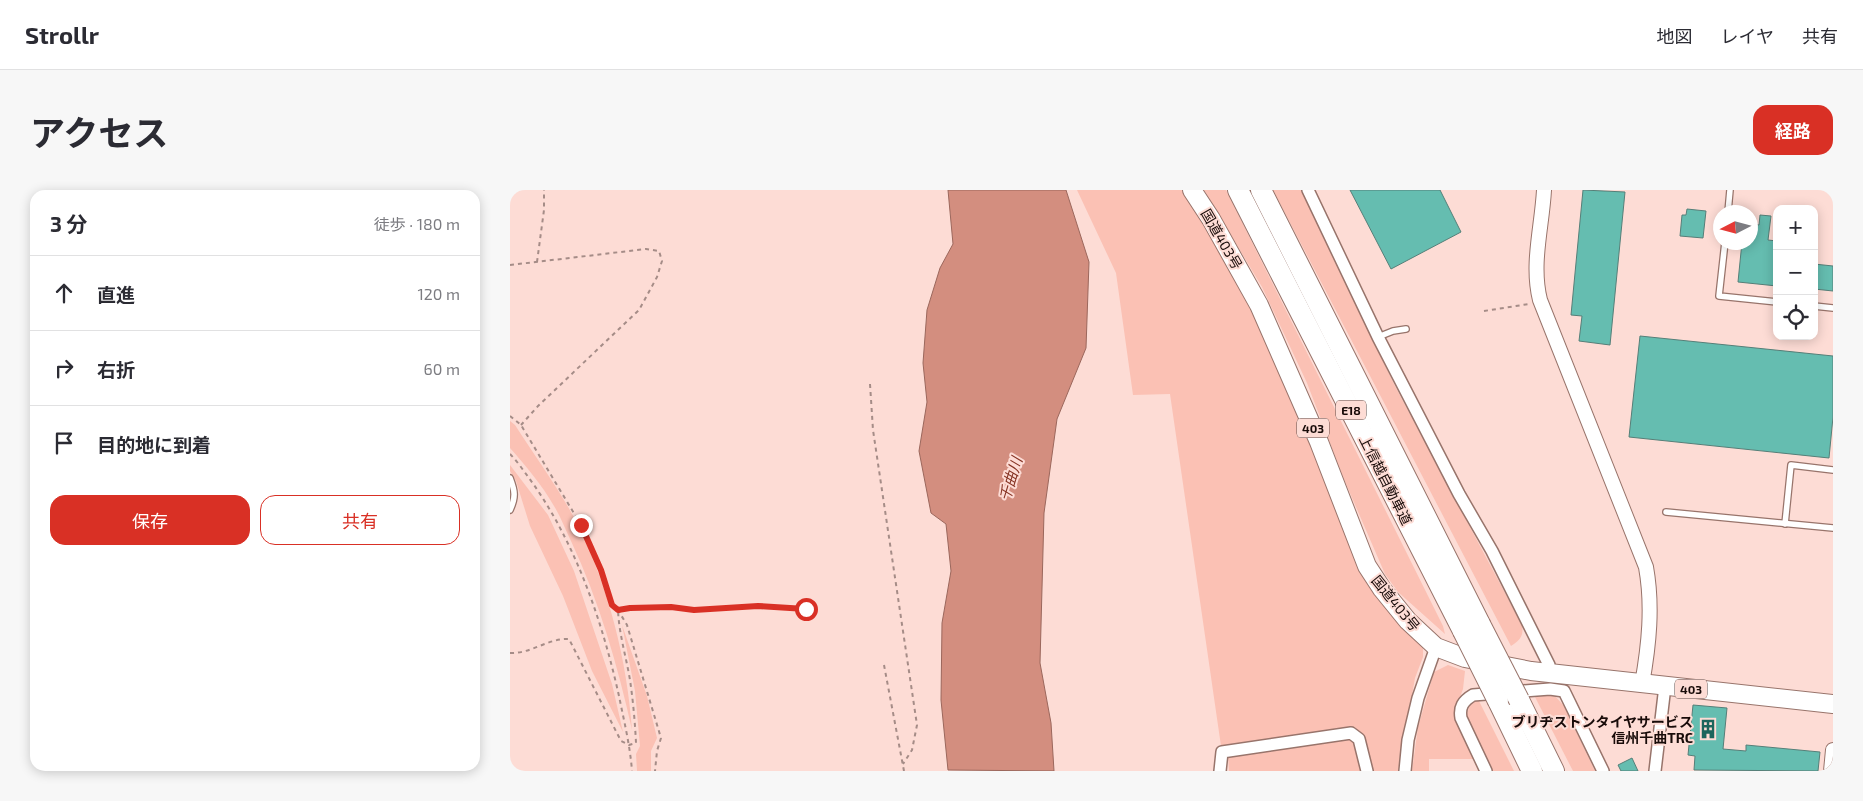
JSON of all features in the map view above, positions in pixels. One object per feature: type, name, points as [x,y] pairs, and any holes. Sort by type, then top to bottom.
[{"type":"highway","name":"国道403号","points":[[1192,190],[1211,219],[1259,305],[1319,442],[1366,566],[1408,621],[1436,647],[1465,658],[1506,667],[1642,684],[1833,704]]},
{"type":"highway","name":"上信越自動車道","points":[[1238,190],[1472,627],[1519,700],[1554,771]]},
{"type":"highway","name":"上信越自動車道","points":[[1261,190],[1472,627],[1498,701],[1532,771]]},
{"type":"street","points":[[1308,190],[1378,338],[1459,494],[1492,551],[1549,665]]},
{"type":"street","points":[[1544,190],[1536,262],[1537,288],[1646,567],[1650,614],[1642,684]]},
{"type":"street","points":[[1406,771],[1408,740],[1418,698],[1436,647]]},
{"type":"street","points":[[1655,771],[1665,686]]},
{"type":"street","points":[[1486,771],[1461,718],[1460,710],[1466,698],[1473,694],[1550,689],[1564,691],[1603,771]]},
{"type":"street","points":[[1220,771],[1222,752],[1351,733],[1359,739],[1367,771]]},
{"type":"street","points":[[1831,771],[1833,750]]},
{"type":"lane","points":[[1729,205],[1730,190]]},
{"type":"lane","points":[[1723,250],[1719,296],[1773,302]]},
{"type":"lane","points":[[1818,306],[1833,308]]},
{"type":"lane","points":[[1378,338],[1394,330],[1406,329]]},
{"type":"lane","points":[[1785,524],[1791,465],[1833,470]]},
{"type":"lane","points":[[510,478],[515,492],[510,510]]},
{"type":"lane","points":[[1666,512],[1833,528]]},
{"type":"path","points":[[537,262],[544,210],[544,190]]},
{"type":"path","points":[[510,265],[646,249],[659,251],[662,261],[657,277],[639,310],[538,406],[521,425]]},
{"type":"path","points":[[1484,311],[1541,302]]},
{"type":"path","points":[[870,384],[873,430],[917,724],[912,750],[904,764]]},
{"type":"path","points":[[510,416],[521,425],[581,525],[601,570],[612,605],[618,610],[627,625],[661,738],[657,751],[655,771]]},
{"type":"path","points":[[510,454],[542,497],[576,562],[608,649],[629,745],[632,771]]},
{"type":"path","points":[[618,610],[671,607],[694,610],[758,606],[806,609]]},
{"type":"path","points":[[510,653],[521,654],[561,639],[569,639],[621,741],[629,745],[636,743],[630,681],[619,629],[618,610]]},
{"type":"path","points":[[884,665],[904,771]]},
{"type":"shaded area","points":[[1077,190],[1184,190],[1261,325],[1367,584],[1404,629],[1418,639],[1423,647],[1423,657],[1415,678],[1399,771],[1370,771],[1364,739],[1355,727],[1221,746],[1170,394],[1133,395],[1116,273]]},
{"type":"shaded area","points":[[1204,190],[1226,190],[1443,626],[1445,634],[1398,592],[1385,574],[1343,477],[1307,383],[1262,287]]},
{"type":"shaded area","points":[[1273,190],[1301,190],[1395,386],[1522,625],[1521,637],[1511,646]]},
{"type":"shaded area","points":[[510,421],[515,425],[564,499],[578,525],[599,574],[621,651],[630,704],[632,730],[614,658],[599,610],[581,564],[561,519],[549,498],[510,448]]},
{"type":"shaded area","points":[[510,465],[548,515],[574,571],[612,684],[623,732],[592,671],[563,596],[530,526],[516,481],[510,471]]},
{"type":"shaded area","points":[[622,625],[647,696],[657,738],[651,751],[651,771],[637,771],[636,754],[640,746],[635,691]]},
{"type":"shaded area","points":[[1448,665],[1465,671],[1463,689],[1456,708],[1475,759],[1429,759],[1429,771],[1412,771],[1418,727],[1434,672]]},
{"type":"shaded area","points":[[1555,696],[1564,706],[1595,771],[1573,771],[1535,697]]},
{"type":"shaded area","points":[[1478,699],[1514,771],[1490,771],[1466,717],[1470,705]]},
{"type":"shaded area","points":[[1345,739],[1355,742],[1362,771],[1229,771],[1228,756],[1241,756]]},
{"type":"water","name":"千曲川","points":[[948,190],[1066,190],[1089,262],[1086,348],[1057,419],[1044,513],[1040,663],[1051,723],[1054,771],[948,770],[941,700],[942,623],[951,571],[946,524],[931,513],[919,451],[927,402],[923,363],[927,310],[940,268],[953,244]]},
{"type":"building","points":[[1350,190],[1440,190],[1461,232],[1391,269]]},
{"type":"building","points":[[1583,190],[1625,192],[1610,345],[1579,341],[1582,316],[1571,315]]},
{"type":"building","points":[[1687,209],[1706,211],[1703,238],[1680,236],[1682,215],[1686,215]]},
{"type":"building","points":[[1760,215],[1771,216],[1768,240],[1773,241],[1773,286],[1738,282],[1741,250],[1758,250]]},
{"type":"building","points":[[1818,264],[1833,266],[1833,291],[1818,289]]},
{"type":"building","points":[[1640,336],[1833,356],[1833,417],[1829,458],[1629,437]]},
{"type":"building","points":[[1693,705],[1727,708],[1723,749],[1746,751],[1746,745],[1820,752],[1818,771],[1694,770],[1695,756],[1688,755]]},
{"type":"building","points":[[1632,758],[1638,771],[1621,771],[1618,765]]},
{"type":"place","name":"ブリヂストンタイヤサービス 信州千曲TRC","points":[[1708,729]]},
{"type":"route","points":[[581,525],[601,570],[612,605],[618,610],[671,607],[694,610],[758,606],[806,609]]}]
